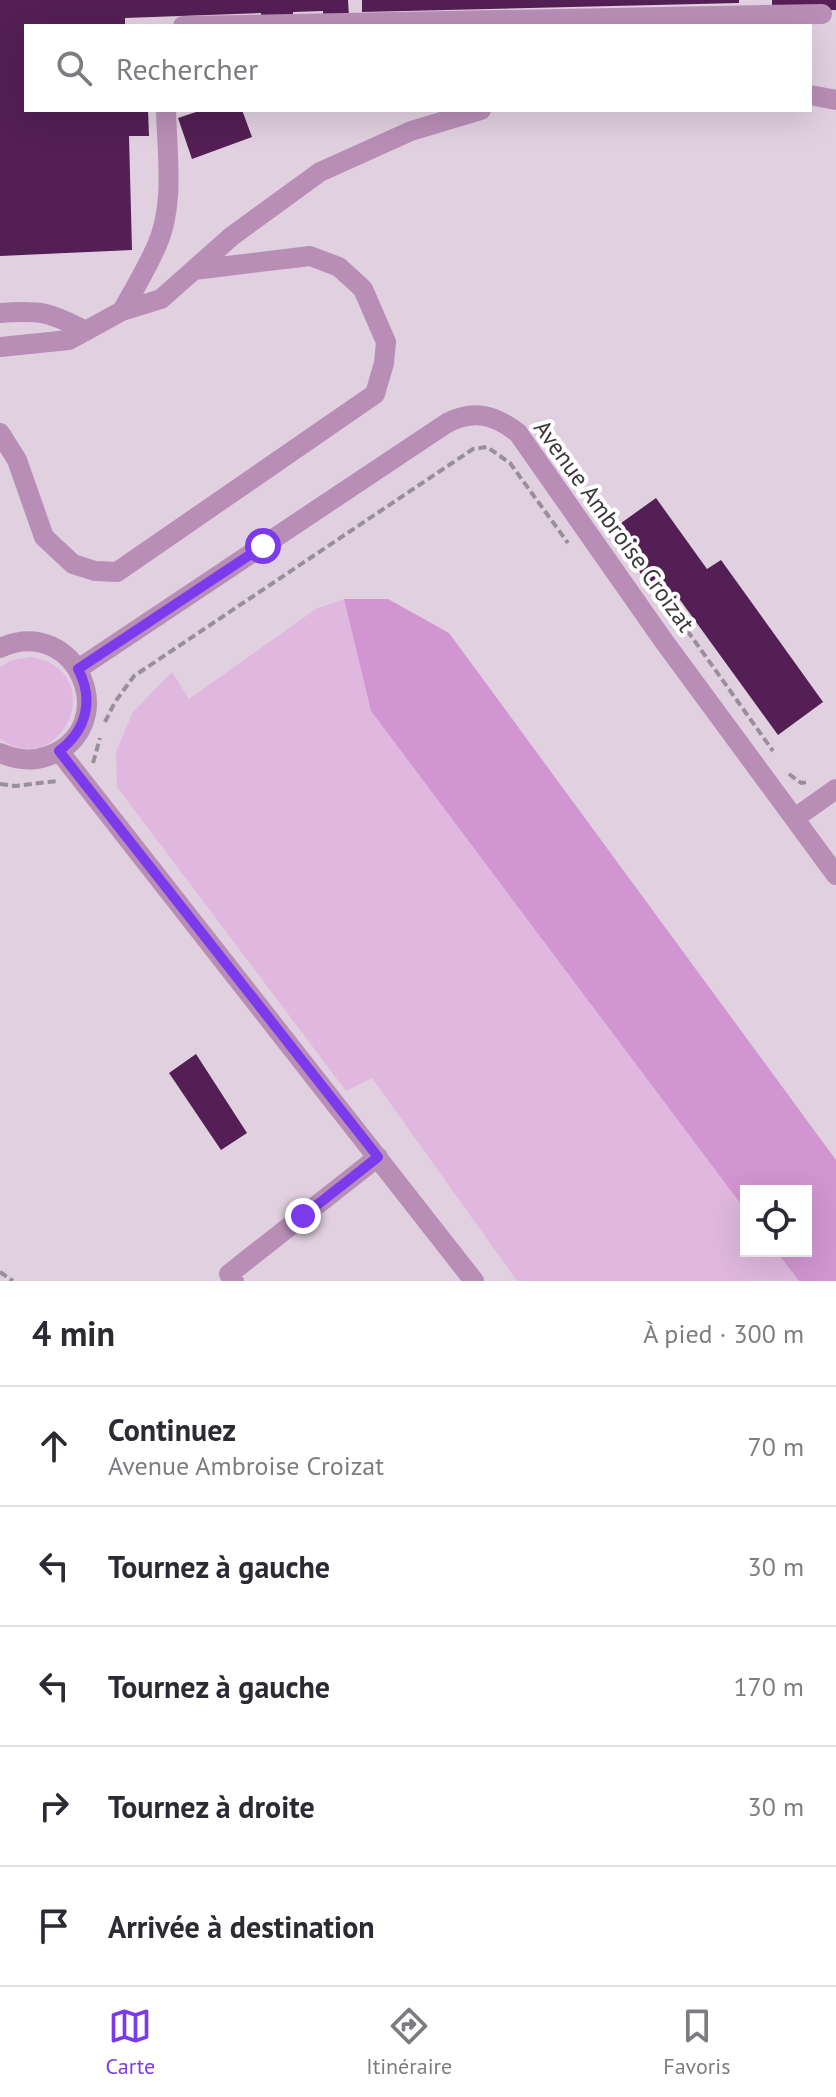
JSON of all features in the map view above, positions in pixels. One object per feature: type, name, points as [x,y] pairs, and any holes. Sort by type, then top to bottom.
[{"type":"street","points":[[290,24],[822,14]]},
{"type":"street","points":[[812,95],[836,100]]},
{"type":"street","points":[[122,311],[158,244],[163,225],[167,194],[166,112]]},
{"type":"street","points":[[0,347],[69,340],[122,311],[161,299],[268,208],[334,164],[411,131],[474,112]]},
{"type":"street","points":[[0,433],[17,460],[44,537],[73,564],[95,571],[117,572],[375,394],[386,342],[363,289],[339,267],[310,256],[194,270]]},
{"type":"street","points":[[0,313],[29,311],[52,314],[86,331]]},
{"type":"street","name":"Avenue Ambroise Croizat","points":[[78,669],[447,423],[470,414],[500,420],[518,433],[663,640],[836,875]]},
{"type":"street","points":[[0,753],[28,760],[59,751],[77,733],[86,709],[87,692],[78,669],[62,652],[48,645],[25,641],[1,646]]},
{"type":"street","points":[[59,751],[474,1281]]},
{"type":"street","points":[[795,818],[836,789]]},
{"type":"street","points":[[234,1281],[229,1274],[378,1157]]},
{"type":"path","points":[[104,725],[115,702],[134,676],[473,449],[487,447],[510,463],[573,551]]},
{"type":"path","points":[[663,640],[684,626],[774,752]]},
{"type":"path","points":[[0,784],[15,786],[56,781],[86,770],[95,762],[100,736]]},
{"type":"path","points":[[782,765],[791,778],[801,783],[814,782]]},
{"type":"path","points":[[0,1272],[13,1281]]},
{"type":"shaded area","points":[[0,0],[836,0],[836,1281],[0,1281]]},
{"type":"shaded area","points":[[344,599],[371,711],[740,1203],[740,1257],[781,1257],[799,1281],[517,1281],[372,1078],[346,1091],[117,787],[116,752],[133,712],[172,672],[189,699],[316,609]]},
{"type":"shaded area","points":[[344,599],[388,599],[449,633],[836,1160],[836,1281],[799,1281],[781,1257],[812,1257],[812,1185],[740,1185],[740,1203],[371,711]]},
{"type":"shaded area","points":[[31,657],[55,666],[69,681],[73,700],[69,719],[59,735],[43,746],[23,748],[0,739],[0,667],[12,660]]},
{"type":"building","points":[[0,0],[348,0],[349,17],[323,18],[323,11],[293,12],[293,19],[261,19],[261,13],[125,18],[125,24],[24,24],[24,112],[148,112],[149,136],[129,136],[132,250],[0,256]]},
{"type":"building","points":[[362,0],[739,0],[739,3],[362,12]]},
{"type":"building","points":[[772,0],[836,0],[836,10],[772,12]]},
{"type":"building","points":[[196,112],[243,112],[252,137],[192,159],[178,118]]},
{"type":"building","points":[[656,498],[707,569],[721,560],[823,702],[778,735],[675,593],[662,603],[610,531]]},
{"type":"building","points":[[196,1054],[247,1133],[221,1150],[169,1073]]},
{"type":"route","points":[[263,546],[78,669],[87,692],[86,709],[82,725],[73,740],[59,751],[378,1157],[303,1216]]}]
